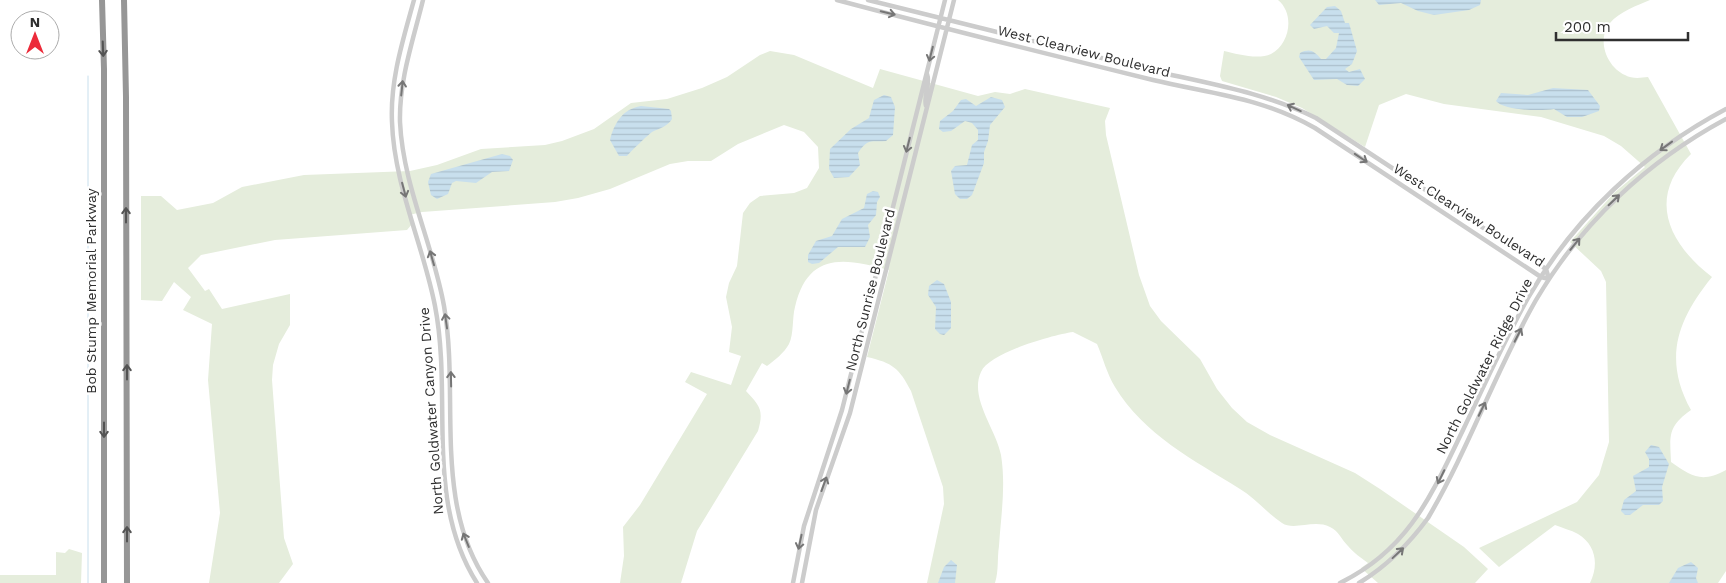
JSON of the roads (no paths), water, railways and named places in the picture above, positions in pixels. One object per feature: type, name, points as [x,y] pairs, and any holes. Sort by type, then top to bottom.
[{"type":"highway","name":"Bob Stump Memorial Parkway","points":[[102,0],[104,69],[104,583]]},
{"type":"highway","points":[[124,0],[126,97],[127,583]]},
{"type":"street","name":"North Goldwater Canyon Drive","points":[[414,0],[393,85],[393,143],[397,168],[430,282],[438,324],[448,511],[457,541],[477,583]]},
{"type":"street","name":"North Goldwater Canyon Drive","points":[[423,0],[403,79],[400,106],[402,142],[406,167],[444,305],[449,339],[454,484],[458,513],[465,538],[488,583]]},
{"type":"street","name":"West Clearview Boulevard","points":[[837,0],[1165,83],[1230,95],[1275,109],[1315,128],[1541,277],[1549,279]]},
{"type":"street","name":"West Clearview Boulevard","points":[[868,0],[1165,74],[1229,86],[1280,102],[1316,118],[1546,269],[1549,279]]},
{"type":"street","name":"North Sunrise Boulevard","points":[[802,583],[816,510],[852,406],[927,107],[924,99],[928,83],[926,73],[945,0]]},
{"type":"street","name":"North Sunrise Boulevard","points":[[793,583],[804,526],[842,410],[928,83],[954,0]]},
{"type":"street","name":"North Goldwater Ridge Drive","points":[[1340,583],[1361,572],[1384,555],[1420,515],[1440,478],[1499,353],[1546,269],[1580,225],[1625,179],[1679,136],[1726,109]]},
{"type":"street","name":"North Goldwater Ridge Drive","points":[[1359,583],[1384,566],[1405,546],[1428,518],[1451,475],[1507,357],[1549,279],[1583,234],[1625,190],[1684,144],[1726,119]]},
{"type":"water","points":[[1375,0],[1481,0],[1480,5],[1469,10],[1434,15],[1418,11],[1401,3],[1379,5]]},
{"type":"water","points":[[1335,6],[1341,11],[1345,23],[1349,23],[1357,51],[1352,64],[1345,69],[1349,72],[1360,69],[1365,79],[1358,86],[1347,85],[1337,79],[1314,80],[1299,57],[1303,51],[1309,51],[1314,52],[1321,59],[1326,59],[1336,48],[1339,33],[1334,33],[1327,26],[1314,29],[1310,25],[1327,7]]},
{"type":"water","points":[[1553,88],[1588,90],[1600,106],[1599,111],[1582,117],[1567,117],[1554,109],[1533,110],[1507,107],[1496,101],[1501,93],[1528,95]]},
{"type":"water","points":[[884,95],[891,97],[895,107],[893,135],[886,141],[873,141],[864,145],[858,153],[860,165],[849,177],[834,178],[829,169],[830,149],[851,129],[869,118],[874,100]]},
{"type":"water","points":[[991,97],[1002,100],[1005,107],[990,125],[988,141],[984,152],[984,163],[972,195],[967,199],[960,199],[955,194],[951,171],[955,166],[967,165],[972,145],[978,140],[978,130],[972,123],[965,121],[951,131],[943,132],[939,129],[940,121],[953,111],[961,100],[966,99],[976,106]]},
{"type":"water","points":[[641,106],[669,109],[672,119],[666,126],[650,133],[627,156],[619,156],[610,140],[614,128],[624,114]]},
{"type":"water","points":[[502,154],[510,156],[513,160],[509,171],[492,172],[476,183],[456,181],[452,183],[448,194],[437,199],[431,195],[428,182],[431,174]]},
{"type":"water","points":[[873,191],[878,192],[880,197],[877,202],[876,215],[868,225],[870,237],[865,247],[838,247],[819,263],[812,264],[808,262],[808,255],[816,241],[832,236],[842,219],[864,208],[867,194]]},
{"type":"water","points":[[937,280],[944,284],[951,302],[951,328],[944,335],[935,329],[936,307],[928,295],[929,286]]},
{"type":"water","points":[[1651,445],[1659,447],[1669,464],[1662,487],[1663,501],[1659,505],[1643,505],[1630,515],[1625,515],[1621,511],[1624,500],[1636,491],[1633,476],[1649,467],[1649,459],[1645,452]]},
{"type":"water","points":[[951,560],[957,565],[955,583],[938,583],[944,567]]},
{"type":"water","points":[[1691,562],[1698,568],[1696,578],[1698,583],[1669,583],[1678,568]]},
{"type":"waterway","points":[[88,76],[88,583]]}]
